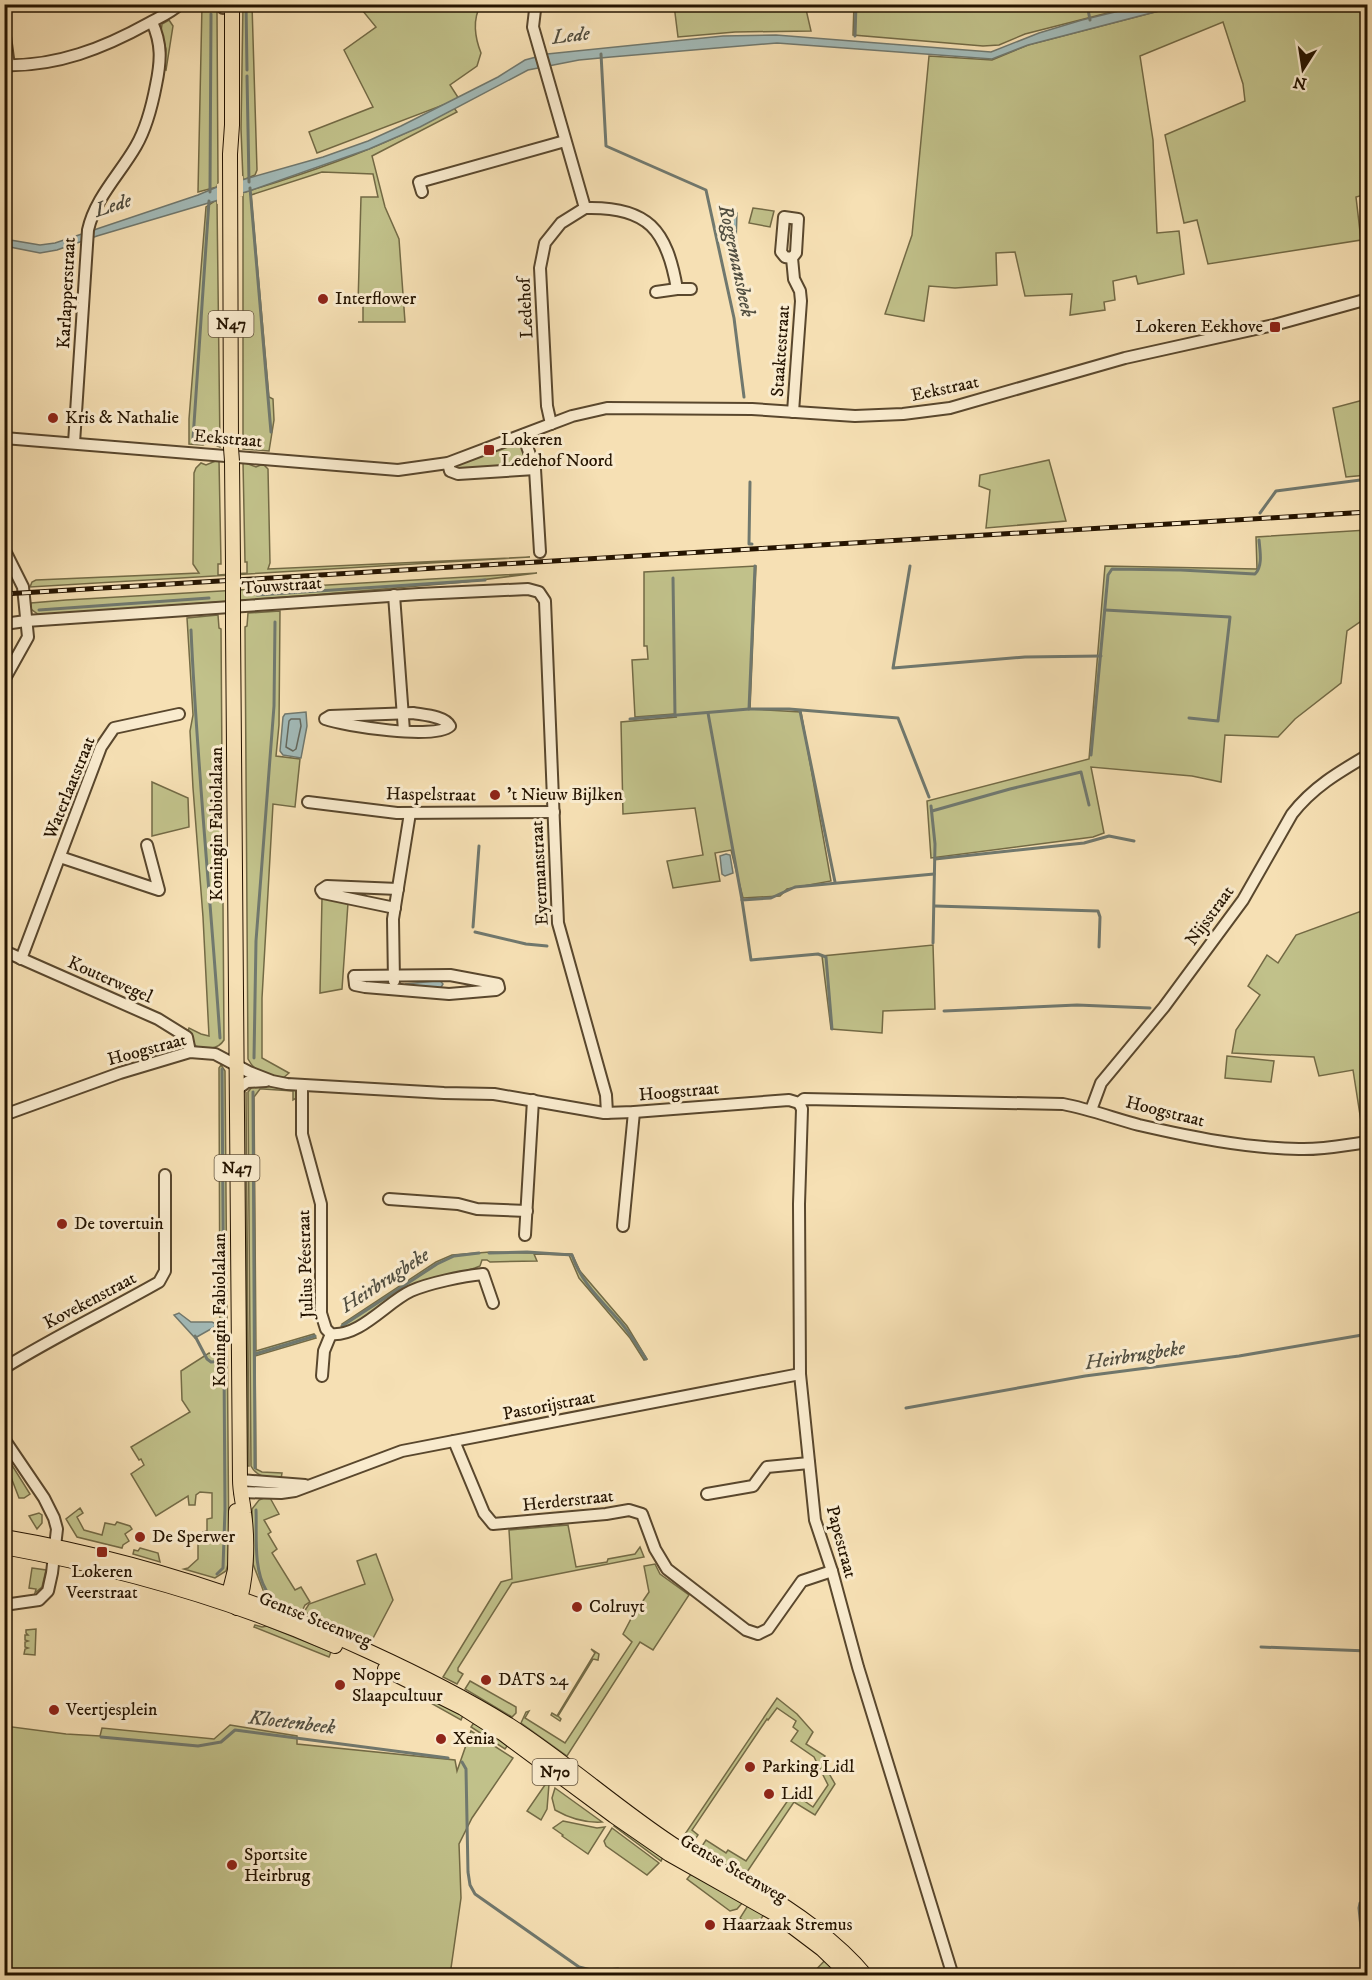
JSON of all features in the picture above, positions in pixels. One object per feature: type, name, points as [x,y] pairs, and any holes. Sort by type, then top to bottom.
[{"type":"main road","name":"Koningin Fabiolalaan","points":[[225,5],[232,125],[230,154],[231,454],[240,1486],[236,1513],[233,1601]]},
{"type":"main road","name":"Gentse Steenweg","points":[[4,1537],[233,1601],[332,1644],[463,1708],[502,1733],[624,1823],[682,1862],[786,1920],[822,1948],[850,1976]]},
{"type":"main road","name":"Gentse Steenweg","points":[[4,1547],[96,1555],[129,1563],[335,1636],[430,1680],[512,1727],[674,1845],[783,1905],[827,1939],[866,1976]]},
{"type":"street","points":[[4,29],[7,65],[46,62],[86,53],[109,44],[152,22],[167,8],[180,4]]},
{"type":"street","points":[[539,4],[535,10],[533,27],[585,208],[604,207],[622,210],[636,216],[654,229],[670,253],[677,289]]},
{"type":"street","name":"Karlapperstraat","points":[[74,443],[82,343],[87,230],[96,207],[147,126],[161,54],[158,34],[152,22]]},
{"type":"street","points":[[419,183],[565,141]]},
{"type":"street","name":"Ledehof","points":[[552,424],[547,406],[540,268],[545,243],[561,223],[585,208]]},
{"type":"street","name":"Staaktestraat","points":[[792,258],[794,279],[800,291],[801,301],[793,412]]},
{"type":"street","points":[[656,291],[691,289]]},
{"type":"street","name":"Eekstraat","points":[[4,438],[382,470],[414,469],[448,463],[572,416],[607,408],[752,409],[855,416],[929,412],[1125,358],[1284,323],[1368,299]]},
{"type":"street","points":[[523,435],[535,469],[540,552]]},
{"type":"street","points":[[448,463],[450,471],[458,474],[535,469]]},
{"type":"street","points":[[4,549],[23,587],[28,637],[4,680]]},
{"type":"street","name":"Touwstraat","points":[[4,624],[394,596],[517,589],[539,592]]},
{"type":"street","name":"Eyermanstraat","points":[[539,592],[545,600],[558,923],[606,1095],[607,1113]]},
{"type":"street","points":[[394,596],[404,731]]},
{"type":"street","points":[[403,713],[444,720],[449,722],[450,726],[448,729],[439,731],[404,731],[351,726],[325,719],[330,716],[403,713]]},
{"type":"street","name":"Waterlaatstraat","points":[[21,959],[101,747],[114,728],[179,714]]},
{"type":"street","name":"Nijsstraat","points":[[1091,1110],[1101,1083],[1164,1007],[1243,900],[1300,803],[1327,778],[1368,754]]},
{"type":"street","name":"Haspelstraat","points":[[308,802],[410,813],[554,812]]},
{"type":"street","points":[[394,990],[393,919],[410,813]]},
{"type":"street","name":"Waterlaatstraat","points":[[60,857],[159,890],[147,845]]},
{"type":"street","points":[[395,908],[330,895],[321,890],[327,886],[398,889]]},
{"type":"street","name":"Kouterwegel","points":[[4,951],[158,1019],[187,1037],[190,1052]]},
{"type":"street","points":[[449,994],[450,975]]},
{"type":"street","points":[[450,975],[498,984],[499,988],[449,994],[365,987],[355,985],[354,981],[354,976],[450,975]]},
{"type":"street","name":"Hoogstraat","points":[[4,1115],[120,1073],[190,1052],[214,1054],[272,1081],[302,1086],[444,1094],[494,1094],[607,1113],[789,1100],[799,1103],[804,1099],[1063,1104],[1136,1124],[1212,1141],[1300,1149],[1368,1142]]},
{"type":"street","points":[[236,1090],[247,1082],[272,1081]]},
{"type":"street","name":"Julius Péestraat","points":[[302,1086],[302,1134],[321,1204],[321,1313],[326,1329],[331,1334],[346,1333],[411,1292],[469,1275],[483,1274],[493,1303]]},
{"type":"street","points":[[525,1235],[533,1100]]},
{"type":"street","name":"Papestraat","points":[[799,1103],[802,1109],[799,1204],[800,1374],[815,1520],[953,1976]]},
{"type":"street","points":[[623,1226],[634,1112]]},
{"type":"street","name":"Kovekenstraat","points":[[4,1368],[42,1344],[66,1334],[159,1282],[165,1271],[165,1175]]},
{"type":"street","points":[[389,1199],[458,1204],[477,1209],[527,1211]]},
{"type":"street","name":"Julius Péestraat","points":[[322,1376],[324,1351],[331,1334]]},
{"type":"street","name":"Pastorijstraat","points":[[240,1486],[309,1485],[402,1451],[800,1374]]},
{"type":"street","points":[[4,1439],[44,1498],[57,1529],[50,1586],[44,1595],[39,1600],[4,1605]]},
{"type":"street","name":"Herderstraat","points":[[454,1441],[484,1513],[493,1524],[629,1510],[642,1514],[655,1549],[667,1569],[746,1630],[758,1634],[768,1629],[802,1581],[832,1571]]},
{"type":"street","points":[[707,1494],[753,1486],[767,1467],[809,1463]]},
{"type":"green space","points":[[207,4],[215,8],[217,12],[218,183],[217,187],[198,192],[202,5]]},
{"type":"green space","points":[[370,4],[481,5],[475,22],[481,53],[477,66],[450,85],[459,99],[317,153],[309,132],[373,107],[344,50],[376,27],[362,10]]},
{"type":"green space","points":[[854,4],[1139,5],[1025,34],[999,45],[983,46],[853,35]]},
{"type":"green space","points":[[243,5],[252,5],[257,170],[255,175],[243,180],[241,129]]},
{"type":"green space","points":[[674,5],[805,5],[811,31],[735,32],[678,37]]},
{"type":"green space","points":[[1182,5],[1367,5],[1367,194],[1356,197],[1361,240],[1208,264],[1197,220],[1184,223],[1165,135],[1245,101],[1243,84],[1223,22],[1140,56],[1153,140],[1157,233],[1179,231],[1184,274],[1138,284],[1136,276],[1113,281],[1115,300],[1104,302],[1105,310],[1070,315],[1072,294],[1025,296],[1015,252],[996,253],[997,285],[955,288],[929,286],[924,321],[885,314],[912,235],[929,56],[992,60],[1028,45]]},
{"type":"green space","points":[[169,20],[173,26],[166,70],[164,69],[166,49],[161,32],[162,24]]},
{"type":"green space","points":[[454,108],[457,112],[372,156],[385,207],[399,239],[405,322],[363,322],[363,304],[358,304],[361,197],[378,197],[373,174],[322,172],[251,195],[269,397],[273,399],[274,420],[269,451],[243,449],[243,195],[217,202],[220,447],[209,442],[203,445],[189,444],[206,207],[215,201],[367,150]]},
{"type":"green space","points":[[753,208],[774,211],[770,227],[749,223]]},
{"type":"green space","points":[[1367,399],[1367,475],[1346,477],[1333,408]]},
{"type":"green space","points":[[515,442],[521,446],[526,459],[524,465],[456,469],[457,464]]},
{"type":"green space","points":[[219,460],[221,564],[218,564],[218,575],[247,573],[243,462],[256,467],[263,464],[268,469],[270,563],[268,569],[530,557],[30,587],[36,580],[199,573],[193,564],[194,473],[201,463],[206,465]]},
{"type":"green space","points":[[1049,460],[1066,521],[986,528],[990,490],[979,486],[980,475]]},
{"type":"green space","points":[[1367,530],[1367,617],[1347,631],[1341,683],[1295,719],[1278,737],[1225,735],[1221,782],[1192,776],[1091,767],[1104,833],[1093,837],[931,858],[927,801],[1089,759],[1105,566],[1257,569],[1256,537]]},
{"type":"green space","points":[[756,566],[750,709],[801,712],[831,881],[787,889],[780,896],[743,898],[731,850],[715,853],[720,881],[673,888],[667,861],[703,855],[695,808],[623,814],[621,722],[676,717],[674,714],[635,717],[632,660],[648,659],[647,646],[644,646],[644,572]]},
{"type":"green space","points":[[537,573],[465,582],[313,595],[39,615],[31,609],[31,603],[66,600]]},
{"type":"green space","points":[[280,611],[279,725],[276,756],[300,759],[295,807],[273,804],[262,998],[262,1058],[289,1073],[282,1079],[262,1073],[254,1068],[248,1059],[245,627],[248,613]]},
{"type":"green space","points":[[218,615],[221,629],[224,1040],[218,1046],[203,1048],[195,1046],[188,1031],[189,1028],[209,1036],[190,731],[193,715],[187,618]]},
{"type":"green space","points":[[152,782],[188,798],[189,827],[152,836]]},
{"type":"green space","points":[[322,898],[348,903],[342,989],[320,993]]},
{"type":"green space","points":[[1367,909],[1368,1133],[1363,1134],[1353,1070],[1319,1076],[1314,1057],[1232,1053],[1236,1030],[1260,995],[1248,986],[1267,955],[1278,963],[1296,935]]},
{"type":"green space","points":[[933,945],[935,1009],[883,1011],[882,1033],[831,1029],[822,956]]},
{"type":"green space","points":[[1227,1056],[1274,1061],[1271,1082],[1225,1078]]},
{"type":"green space","points":[[221,1065],[225,1071],[229,1561],[226,1571],[215,1578],[184,1569],[198,1559],[198,1544],[203,1539],[203,1532],[207,1531],[207,1519],[212,1518],[212,1493],[200,1492],[196,1495],[195,1505],[189,1505],[188,1496],[156,1516],[131,1474],[144,1465],[131,1447],[190,1412],[182,1400],[181,1371],[209,1353],[220,1355],[219,1068]]},
{"type":"green space","points":[[255,1083],[297,1090],[298,1097],[293,1100],[293,1091],[260,1089],[254,1097],[256,1351],[314,1334],[316,1338],[255,1356],[256,1469],[262,1472],[282,1473],[281,1479],[260,1475],[251,1466],[248,1092]]},
{"type":"green space","points":[[246,1092],[249,1466],[247,1466]]},
{"type":"green space","points":[[490,1252],[572,1254],[580,1271],[627,1326],[647,1359],[644,1360],[630,1338],[579,1278],[569,1255],[534,1254],[537,1261],[490,1262],[482,1260],[480,1266],[475,1268],[413,1287],[344,1329],[342,1324],[436,1262],[452,1255]]},
{"type":"green space","points":[[10,1462],[30,1494],[24,1498],[19,1498],[6,1464]]},
{"type":"green space","points":[[269,1496],[279,1514],[264,1520],[271,1532],[268,1534],[277,1549],[272,1553],[295,1590],[301,1587],[310,1602],[302,1611],[265,1595],[253,1564],[252,1509],[259,1500]]},
{"type":"green space","points":[[80,1508],[83,1513],[77,1517],[84,1530],[102,1535],[105,1523],[115,1525],[117,1522],[130,1526],[132,1529],[125,1534],[129,1541],[122,1548],[77,1537],[66,1519]]},
{"type":"green space","points":[[39,1513],[42,1515],[42,1523],[37,1529],[29,1516]]},
{"type":"green space","points":[[568,1525],[576,1567],[635,1554],[640,1547],[644,1557],[512,1583],[458,1668],[458,1671],[463,1674],[457,1684],[443,1677],[501,1582],[512,1579],[509,1530]]},
{"type":"green space","points":[[140,1548],[158,1553],[160,1562],[133,1554],[134,1550],[138,1551]]},
{"type":"green space","points":[[376,1554],[393,1600],[371,1642],[304,1612],[309,1604],[365,1584],[357,1561]]},
{"type":"green space","points":[[655,1564],[660,1574],[689,1595],[653,1650],[640,1642],[567,1756],[521,1723],[526,1712],[529,1711],[525,1718],[565,1743],[632,1642],[623,1634],[649,1592],[644,1566]]},
{"type":"green space","points":[[32,1568],[46,1570],[42,1587],[35,1593],[36,1589],[29,1588]]},
{"type":"green space","points":[[255,1625],[267,1626],[331,1652],[329,1657],[254,1627]]},
{"type":"green space","points":[[36,1629],[35,1655],[24,1654],[25,1649],[28,1648],[25,1647],[25,1642],[28,1641],[25,1640],[25,1635],[28,1635],[26,1630]]},
{"type":"green space","points":[[591,1649],[599,1654],[598,1660],[593,1659],[558,1716],[560,1721],[551,1715],[552,1713],[557,1716],[595,1653]]},
{"type":"green space","points":[[470,1681],[516,1707],[516,1713],[512,1717],[465,1689]]},
{"type":"green space","points":[[412,1689],[463,1715],[461,1720],[411,1692]]},
{"type":"green space","points":[[777,1698],[797,1714],[813,1732],[806,1744],[825,1756],[822,1761],[835,1784],[815,1815],[794,1802],[745,1875],[701,1852],[700,1849],[706,1840],[726,1853],[728,1850],[746,1861],[793,1793],[813,1807],[828,1785],[814,1757],[791,1741],[798,1731],[793,1727],[796,1721],[777,1708],[767,1719],[692,1830],[698,1835],[692,1844],[688,1845],[681,1840]]},
{"type":"green space","points":[[475,1721],[510,1742],[505,1749],[471,1727]]},
{"type":"green space","name":"Sportsite Heirbrug","points":[[230,1725],[297,1736],[297,1744],[455,1760],[457,1771],[471,1731],[513,1758],[472,1818],[459,1844],[461,1898],[450,1975],[5,1975],[5,1726],[66,1734],[100,1736],[102,1728],[214,1739]]},
{"type":"green space","points":[[547,1782],[549,1784],[547,1809],[541,1820],[527,1811]]},
{"type":"green space","points":[[555,1788],[602,1822],[578,1819],[555,1810],[552,1798]]},
{"type":"green space","points":[[563,1821],[597,1828],[605,1827],[588,1854],[553,1828]]},
{"type":"green space","points":[[616,1823],[663,1857],[661,1861],[614,1826]]},
{"type":"green space","points":[[612,1828],[659,1863],[647,1875],[606,1846],[604,1841]]},
{"type":"green space","points":[[692,1873],[743,1902],[737,1909],[730,1911],[687,1879]]},
{"type":"green space","points":[[753,1903],[766,1911],[759,1922],[751,1927],[740,1918],[747,1907]]},
{"type":"green space","points":[[828,1957],[846,1976],[810,1976]]},
{"type":"water","points":[[1144,5],[1182,5],[1028,45],[992,59],[777,43],[579,60],[528,70],[420,127],[369,149],[249,191],[57,250],[40,253],[5,246],[4,239],[40,245],[55,243],[217,187],[323,157],[401,126],[498,77],[525,60],[547,54],[723,36],[776,35],[991,52],[1039,33]]},
{"type":"water","points":[[722,210],[737,213],[736,243],[732,249],[722,232],[720,220]]},
{"type":"water","points":[[306,712],[307,726],[301,758],[283,755],[280,751],[283,717],[285,714]]},
{"type":"water","points":[[730,855],[733,873],[725,876],[722,874],[720,856]]},
{"type":"water","points":[[438,978],[443,984],[440,989],[407,986],[406,984],[435,981]]},
{"type":"water","points":[[179,1313],[191,1322],[212,1322],[218,1325],[195,1338],[174,1315]]},
{"type":"pier","points":[[243,176],[243,196],[217,204],[217,184]]},
{"type":"waterway","points":[[246,4],[247,70]]},
{"type":"waterway","points":[[855,36],[856,4]]},
{"type":"waterway","points":[[1087,4],[1090,20]]},
{"type":"waterway","points":[[210,192],[211,14]]},
{"type":"waterway","name":"Roggemansbeek","points":[[601,54],[606,146],[706,190],[734,318],[744,397]]},
{"type":"waterway","points":[[247,76],[249,182]]},
{"type":"waterway","points":[[250,188],[271,432]]},
{"type":"waterway","points":[[193,439],[209,201]]},
{"type":"waterway","points":[[1260,513],[1276,491],[1368,479]]},
{"type":"waterway","name":"Roggemansbeek","points":[[750,482],[749,544],[752,544]]},
{"type":"waterway","points":[[1091,755],[1108,575],[1112,569],[1255,574],[1260,563],[1259,540]]},
{"type":"waterway","name":"Roggemansbeek","points":[[749,709],[755,566]]},
{"type":"waterway","points":[[910,566],[893,668],[1025,657],[1101,656]]},
{"type":"waterway","points":[[673,578],[675,716]]},
{"type":"waterway","points":[[257,595],[485,580]]},
{"type":"waterway","points":[[39,610],[209,598]]},
{"type":"waterway","points":[[1105,610],[1230,617],[1218,721],[1189,718]]},
{"type":"waterway","points":[[254,1058],[256,941],[274,706],[275,622]]},
{"type":"waterway","points":[[191,630],[220,1038]]},
{"type":"waterway","points":[[630,719],[749,709],[789,709],[898,718],[929,797]]},
{"type":"waterway","points":[[800,711],[835,882]]},
{"type":"waterway","points":[[708,713],[742,900]]},
{"type":"waterway","points":[[932,811],[1081,772],[1089,805]]},
{"type":"waterway","points":[[931,806],[935,844],[933,943]]},
{"type":"waterway","points":[[935,859],[1084,843],[1109,836],[1134,841]]},
{"type":"waterway","points":[[473,927],[479,846]]},
{"type":"waterway","points":[[832,1029],[826,957],[818,954],[751,960],[742,900],[771,898],[795,887],[934,874]]},
{"type":"waterway","points":[[935,906],[1098,911],[1100,917],[1099,947]]},
{"type":"waterway","points":[[475,932],[526,944],[547,946]]},
{"type":"waterway","points":[[944,1011],[1077,1005],[1150,1008]]},
{"type":"waterway","points":[[217,1574],[223,1568],[225,1509],[222,1069]]},
{"type":"waterway","points":[[253,1092],[255,1468]]},
{"type":"waterway","name":"Heirbrugbeke","points":[[489,1253],[527,1252],[572,1255],[587,1283],[625,1328],[646,1359]]},
{"type":"waterway","name":"Heirbrugbeke","points":[[342,1326],[437,1264],[454,1256],[479,1253]]},
{"type":"waterway","name":"Heirbrugbeke","points":[[906,1408],[1085,1376],[1239,1356],[1368,1334]]},
{"type":"waterway","name":"Heirbrugbeke","points":[[195,1336],[207,1359],[211,1362],[223,1361]]},
{"type":"waterway","name":"Heirbrugbeke","points":[[255,1354],[315,1336]]},
{"type":"waterway","points":[[256,1510],[257,1562],[266,1590]]},
{"type":"waterway","points":[[1261,1647],[1368,1651]]},
{"type":"waterway","name":"Kloetenbeek","points":[[101,1737],[198,1746],[221,1742],[235,1730],[448,1758]]},
{"type":"waterway","name":"Kloetenbeek","points":[[462,1762],[466,1769],[468,1872],[470,1885],[475,1894],[579,1967],[595,1971],[618,1969],[629,1976]]},
{"type":"waterway","points":[[1366,1976],[1359,1908],[1360,1903],[1368,1903]]},
{"type":"railway","points":[[4,594],[1368,512]]},
{"type":"place","name":"Interflower","points":[[323,299]]},
{"type":"place","name":"Lokeren Eekhove","points":[[1275,327]]},
{"type":"place","name":"Kris & Nathalie","points":[[53,418]]},
{"type":"place","name":"Lokeren Ledehof Noord","points":[[489,450]]},
{"type":"place","name":"'t Nieuw Bijlken","points":[[495,795]]},
{"type":"place","name":"De tovertuin","points":[[62,1224]]},
{"type":"place","name":"De Sperwer","points":[[140,1537]]},
{"type":"place","name":"Lokeren Veerstraat","points":[[102,1552]]},
{"type":"place","name":"Colruyt","points":[[577,1607]]},
{"type":"place","name":"DATS 24","points":[[486,1680]]},
{"type":"place","name":"Noppe Slaapcultuur","points":[[340,1685]]},
{"type":"place","name":"Veertjesplein","points":[[54,1710]]},
{"type":"place","name":"Xenia","points":[[441,1739]]},
{"type":"place","name":"Parking Lidl","points":[[750,1767]]},
{"type":"place","name":"Lidl","points":[[769,1794]]},
{"type":"place","name":"Sportsite Heirbrug","points":[[232,1865]]},
{"type":"place","name":"Haarzaak Stremus","points":[[710,1925]]},
{"type":"water label","name":"Lede","points":[[571,36]]},
{"type":"water label","name":"Lede","points":[[113,206]]}]
